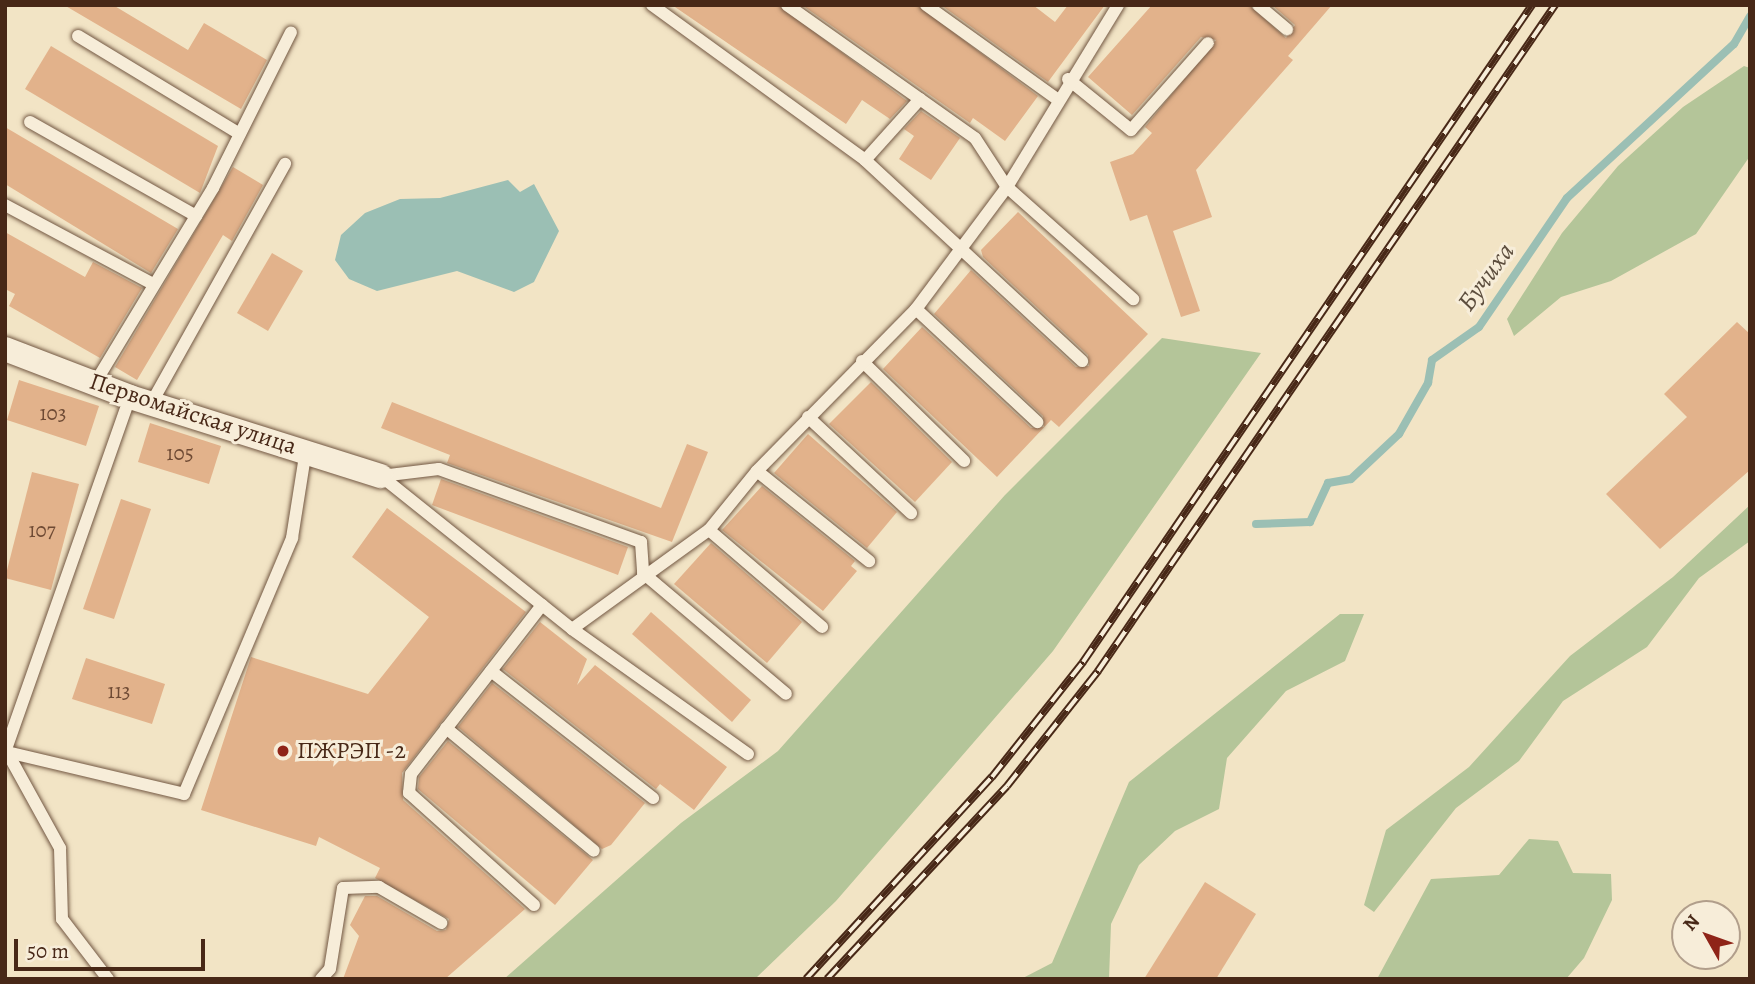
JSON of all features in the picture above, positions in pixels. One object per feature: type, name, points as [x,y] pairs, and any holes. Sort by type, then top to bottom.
[{"type":"street","name":"Первомайская улица","points":[[5,349],[141,399],[382,476]]},
{"type":"lane","points":[[652,5],[865,160],[965,248],[1082,361]]},
{"type":"lane","points":[[787,5],[975,138],[1007,187],[1133,299]]},
{"type":"lane","points":[[926,5],[1057,99]]},
{"type":"lane","points":[[572,629],[643,573],[709,530],[757,471],[862,361],[916,309],[965,248],[1007,187],[1068,79],[1118,5]]},
{"type":"lane","points":[[1258,5],[1287,29]]},
{"type":"lane","points":[[95,383],[196,216],[291,32]]},
{"type":"lane","points":[[78,36],[240,134]]},
{"type":"lane","points":[[1068,79],[1131,130],[1208,43]]},
{"type":"lane","points":[[865,160],[919,99]]},
{"type":"lane","points":[[30,122],[196,216]]},
{"type":"lane","points":[[6,752],[141,399],[285,164]]},
{"type":"lane","points":[[5,205],[153,284]]},
{"type":"lane","points":[[916,309],[1037,422]]},
{"type":"lane","points":[[862,361],[964,461]]},
{"type":"lane","points":[[808,417],[911,513]]},
{"type":"lane","points":[[6,752],[184,794],[292,538],[306,450]]},
{"type":"lane","points":[[382,476],[439,469],[641,542],[643,573],[786,694]]},
{"type":"lane","points":[[757,471],[869,561]]},
{"type":"lane","points":[[382,476],[572,629],[748,754]]},
{"type":"lane","points":[[709,530],[822,627]]},
{"type":"lane","points":[[534,905],[409,793],[411,774],[542,605]]},
{"type":"lane","points":[[491,671],[653,798]]},
{"type":"lane","points":[[446,728],[594,851]]},
{"type":"lane","points":[[6,752],[60,848],[62,919],[108,979]]},
{"type":"lane","points":[[321,979],[330,969],[343,888],[379,887],[441,923]]},
{"type":"green space","points":[[1744,66],[1750,68],[1750,156],[1696,234],[1611,281],[1561,297],[1514,336],[1507,319],[1562,233],[1618,166],[1683,107]]},
{"type":"green space","points":[[1162,338],[1261,353],[1053,651],[836,901],[755,979],[504,979],[681,823],[778,751],[1005,495]]},
{"type":"green space","points":[[1750,505],[1750,541],[1699,578],[1647,647],[1563,701],[1519,761],[1456,808],[1374,912],[1364,905],[1386,830],[1469,767],[1570,656],[1673,577]]},
{"type":"green space","points":[[1340,614],[1364,614],[1345,661],[1286,691],[1227,758],[1219,809],[1175,831],[1139,865],[1111,924],[1109,979],[1021,979],[1052,963],[1129,782]]},
{"type":"green space","points":[[1529,839],[1558,841],[1573,873],[1611,874],[1612,900],[1584,958],[1566,979],[1377,979],[1431,879],[1499,875]]},
{"type":"water","points":[[508,180],[520,192],[534,184],[559,231],[534,282],[514,292],[457,271],[377,291],[349,279],[335,260],[341,235],[365,213],[400,199],[440,198]]},
{"type":"building","points":[[64,5],[113,5],[188,50],[204,23],[267,60],[241,109]]},
{"type":"building","points":[[672,5],[778,5],[907,101],[890,119],[862,100],[846,124]]},
{"type":"building","points":[[802,5],[917,5],[1038,96],[1005,141],[973,118],[970,123]]},
{"type":"building","points":[[941,5],[1033,5],[1055,22],[1068,5],[1105,5],[1048,82]]},
{"type":"building","points":[[1152,5],[1249,5],[1286,38],[1295,25],[1272,5],[1332,5],[1288,56],[1293,60],[1196,170],[1212,217],[1173,231],[1200,311],[1181,317],[1147,215],[1130,221],[1110,162],[1133,154],[1152,133],[1145,127],[1216,40],[1201,37],[1132,115],[1088,77]]},
{"type":"building","points":[[51,46],[218,146],[200,193],[25,89]]},
{"type":"building","points":[[921,111],[960,138],[931,180],[899,159],[914,136],[904,129]]},
{"type":"building","points":[[5,127],[178,229],[151,273],[5,184]]},
{"type":"building","points":[[233,167],[263,185],[232,241],[223,235],[137,380],[115,367]]},
{"type":"building","points":[[1018,212],[1148,334],[1059,427],[1051,420],[997,477],[883,369],[922,327],[1031,428],[1044,427],[1043,416],[934,314],[971,270],[1076,367],[1089,366],[1088,355],[983,257],[981,250]]},
{"type":"building","points":[[5,232],[85,277],[93,262],[142,288],[100,358],[9,306],[15,294],[5,289]]},
{"type":"building","points":[[272,253],[303,271],[268,331],[237,313]]},
{"type":"building","points":[[1737,322],[1750,334],[1750,470],[1660,549],[1606,494],[1687,417],[1664,394]]},
{"type":"building","points":[[19,380],[99,406],[86,446],[7,420]]},
{"type":"building","points":[[871,382],[952,462],[915,502],[829,424]]},
{"type":"building","points":[[392,402],[661,508],[687,444],[708,452],[672,542],[447,463],[450,455],[381,428]]},
{"type":"building","points":[[150,423],[221,446],[209,484],[138,462]]},
{"type":"building","points":[[808,434],[897,512],[867,548],[774,473]]},
{"type":"building","points":[[32,472],[79,484],[51,590],[5,578]]},
{"type":"building","points":[[441,479],[628,547],[618,575],[432,505]]},
{"type":"building","points":[[762,486],[855,561],[851,566],[857,571],[823,611],[722,530]]},
{"type":"building","points":[[121,499],[151,509],[114,619],[83,609]]},
{"type":"building","points":[[387,508],[526,612],[402,773],[403,800],[525,909],[445,979],[343,979],[359,936],[350,925],[365,896],[377,896],[437,931],[446,930],[449,919],[375,878],[380,868],[319,837],[316,846],[201,810],[251,657],[368,694],[429,617],[352,557]]},
{"type":"building","points":[[711,543],[802,622],[767,663],[674,584]]},
{"type":"building","points":[[651,612],[751,700],[732,722],[632,634]]},
{"type":"building","points":[[540,622],[587,659],[577,685],[595,665],[727,767],[694,810],[660,784],[656,789],[503,669]]},
{"type":"building","points":[[86,658],[165,684],[152,724],[72,699]]},
{"type":"building","points":[[492,683],[645,803],[611,845],[602,849],[458,727]]},
{"type":"building","points":[[448,741],[593,860],[555,905],[418,789],[419,777]]},
{"type":"building","points":[[1205,882],[1256,914],[1216,979],[1144,979]]},
{"type":"waterway","name":"Бучиха","points":[[1256,524],[1310,522],[1328,483],[1351,479],[1399,434],[1428,383],[1432,360],[1479,327],[1567,198],[1734,44],[1750,16]]},
{"type":"railway","points":[[806,979],[992,777],[1083,662],[1532,5]]},
{"type":"railway","points":[[827,979],[1007,786],[1098,671],[1555,5]]},
{"type":"place","name":"ПЖРЭП -2","points":[[283,751]]}]
